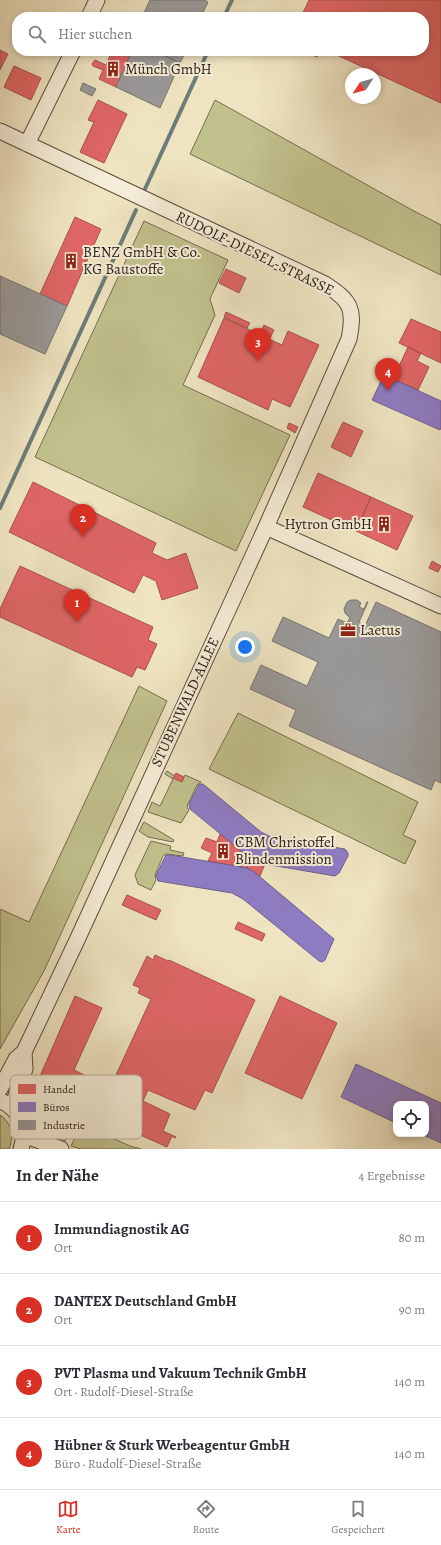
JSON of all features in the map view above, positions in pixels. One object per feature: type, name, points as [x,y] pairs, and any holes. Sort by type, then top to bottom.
[{"type":"street","points":[[91,12],[97,0]]},
{"type":"street","points":[[28,144],[71,56]]},
{"type":"street","name":"RUDOLF-DIESEL-STRASSE","points":[[0,131],[325,284],[341,294],[350,307],[353,322],[350,339],[266,527]]},
{"type":"street","points":[[266,527],[441,606]]},
{"type":"street","name":"STUBENWALD-ALLEE","points":[[0,1089],[16,1060],[24,1052],[78,938],[266,527]]},
{"type":"street","name":"STUBENWALD-ALLEE","points":[[23,1075],[25,1069],[24,1052]]},
{"type":"street","points":[[0,1101],[10,1107]]},
{"type":"street","points":[[22,1149],[24,1139]]},
{"type":"street","points":[[35,1139],[61,1149]]},
{"type":"green space","points":[[215,100],[441,225],[441,275],[190,154]]},
{"type":"green space","points":[[144,221],[228,260],[210,299],[215,315],[183,385],[290,435],[236,551],[35,457]]},
{"type":"green space","points":[[139,686],[167,701],[44,971],[0,1049],[0,909],[29,922]]},
{"type":"green space","points":[[238,713],[418,802],[403,835],[416,841],[405,864],[209,769]]},
{"type":"green space","points":[[167,771],[182,781],[185,775],[201,782],[197,785],[187,806],[189,810],[181,823],[148,812],[152,802],[160,806],[173,779],[165,774]]},
{"type":"green space","points":[[144,822],[174,840],[173,842],[148,837],[139,831]]},
{"type":"green space","points":[[151,841],[171,846],[170,850],[184,853],[183,856],[166,854],[163,856],[155,875],[156,880],[151,890],[138,884],[135,875]]},
{"type":"green space","points":[[0,1115],[4,1118],[10,1128],[11,1144],[9,1149],[0,1149]]},
{"type":"green space","points":[[49,1139],[67,1139],[61,1143]]},
{"type":"green space","points":[[74,1139],[114,1139],[141,1149],[81,1149],[71,1146]]},
{"type":"building: Handel","points":[[309,0],[441,0],[441,103],[381,75],[381,68],[365,68],[339,56],[429,56],[429,12],[303,12]]},
{"type":"building: Handel","points":[[0,50],[8,54],[0,70]]},
{"type":"building: Handel","name":"Münch GmbH","points":[[110,56],[130,56],[116,87],[99,79],[103,70],[93,66],[92,64],[95,60],[106,65]]},
{"type":"building: Handel","points":[[14,66],[41,78],[31,100],[4,87]]},
{"type":"building: Handel","points":[[98,100],[127,114],[104,163],[80,152],[94,122],[88,120]]},
{"type":"building: Handel","name":"BENZ GmbH & Co. KG Baustoffe","points":[[75,217],[101,229],[67,306],[40,294]]},
{"type":"building: Handel","points":[[226,269],[246,278],[239,293],[219,283]]},
{"type":"building: Handel","points":[[226,312],[250,323],[247,328],[224,317]]},
{"type":"building: Handel","points":[[224,318],[282,345],[288,331],[319,345],[290,407],[272,399],[268,410],[198,377]]},
{"type":"building: Handel","points":[[411,319],[441,332],[441,363],[399,343]]},
{"type":"building: Handel","points":[[264,325],[274,330],[270,338],[260,333]]},
{"type":"building: Handel","points":[[408,347],[421,353],[417,361],[429,367],[418,390],[393,379]]},
{"type":"building: Handel","points":[[343,422],[363,431],[351,457],[331,447]]},
{"type":"building: Handel","points":[[289,423],[298,427],[295,433],[287,428]]},
{"type":"building: Handel","points":[[318,473],[371,497],[356,531],[303,507]]},
{"type":"building: Handel","points":[[33,482],[156,543],[152,553],[167,560],[186,553],[198,588],[162,600],[156,581],[143,575],[134,593],[9,532]]},
{"type":"building: Handel","name":"Hytron GmbH","points":[[371,497],[413,516],[397,550],[356,531]]},
{"type":"building: Handel","points":[[432,561],[441,566],[438,572],[429,568]]},
{"type":"building: Handel","points":[[20,566],[153,627],[148,640],[157,644],[145,670],[137,667],[132,677],[0,617],[0,609]]},
{"type":"building: Handel","points":[[176,773],[184,777],[182,782],[173,778]]},
{"type":"building: Handel","name":"CBM Christoffel Blindenmission","points":[[220,834],[251,859],[247,868],[208,861],[212,853],[201,848],[206,838],[217,842]]},
{"type":"building: Handel","points":[[251,859],[265,864],[260,876],[247,868]]},
{"type":"building: Handel","points":[[127,895],[161,910],[156,920],[122,905]]},
{"type":"building: Handel","points":[[238,922],[265,934],[262,941],[235,929]]},
{"type":"building: Handel","points":[[155,955],[168,961],[169,960],[255,1000],[212,1093],[205,1090],[195,1110],[148,1090],[143,1101],[170,1114],[163,1131],[176,1137],[175,1138],[172,1136],[167,1147],[142,1136],[142,1075],[116,1075],[151,999],[138,993],[140,988],[133,985],[147,956],[153,960]]},
{"type":"building: Handel","points":[[75,996],[102,1008],[74,1070],[84,1075],[40,1075]]},
{"type":"building: Handel","points":[[280,996],[337,1023],[302,1099],[245,1073]]},
{"type":"building: Büros","points":[[384,375],[441,401],[440,430],[372,400]]},
{"type":"building: Büros","points":[[199,784],[203,784],[261,832],[271,837],[345,849],[348,856],[339,873],[335,876],[265,864],[251,859],[190,809],[189,804]]},
{"type":"building: Büros","points":[[166,855],[247,868],[253,871],[334,939],[325,960],[322,962],[319,961],[243,899],[232,893],[158,881],[156,875]]},
{"type":"building: Büros","points":[[356,1064],[441,1103],[441,1143],[428,1137],[429,1137],[429,1101],[393,1101],[393,1122],[341,1097]]},
{"type":"building: Industrie","points":[[150,0],[204,0],[208,2],[203,12],[144,12]]},
{"type":"building: Industrie","points":[[130,56],[165,56],[180,63],[160,108],[116,87]]},
{"type":"building: Industrie","points":[[165,56],[184,56],[180,63]]},
{"type":"building: Industrie","points":[[83,83],[96,89],[92,96],[80,90]]},
{"type":"building: Industrie","points":[[0,276],[67,306],[45,354],[0,334]]},
{"type":"building: Industrie","points":[[357,600],[361,603],[359,607],[364,609],[368,602],[359,622],[365,626],[376,602],[441,632],[441,783],[435,780],[431,790],[289,726],[296,710],[250,689],[261,665],[307,686],[318,662],[272,641],[283,617],[329,638],[338,619],[347,623],[350,618],[345,613],[344,609],[347,602]]},
{"type":"waterway","points":[[226,12],[232,0]]},
{"type":"waterway","points":[[145,189],[206,56]]},
{"type":"waterway","points":[[0,508],[136,210]]},
{"type":"place","name":"Münch GmbH","points":[[113,69]]},
{"type":"place","name":"BENZ GmbH & Co. KG Baustoffe","points":[[71,261]]},
{"type":"place","name":"PVT Plasma und Vakuum Technik GmbH","points":[[258,361]]},
{"type":"place","name":"Hübner & Sturk Werbeagentur GmbH","points":[[388,391]]},
{"type":"place","name":"Hytron GmbH","points":[[384,524]]},
{"type":"place","name":"DANTEX Deutschland GmbH","points":[[83,537]]},
{"type":"place","name":"Immundiagnostik AG","points":[[77,622]]},
{"type":"place","name":"Laetus","points":[[348,630]]},
{"type":"place","name":"CBM Christoffel Blindenmission","points":[[223,851]]}]
